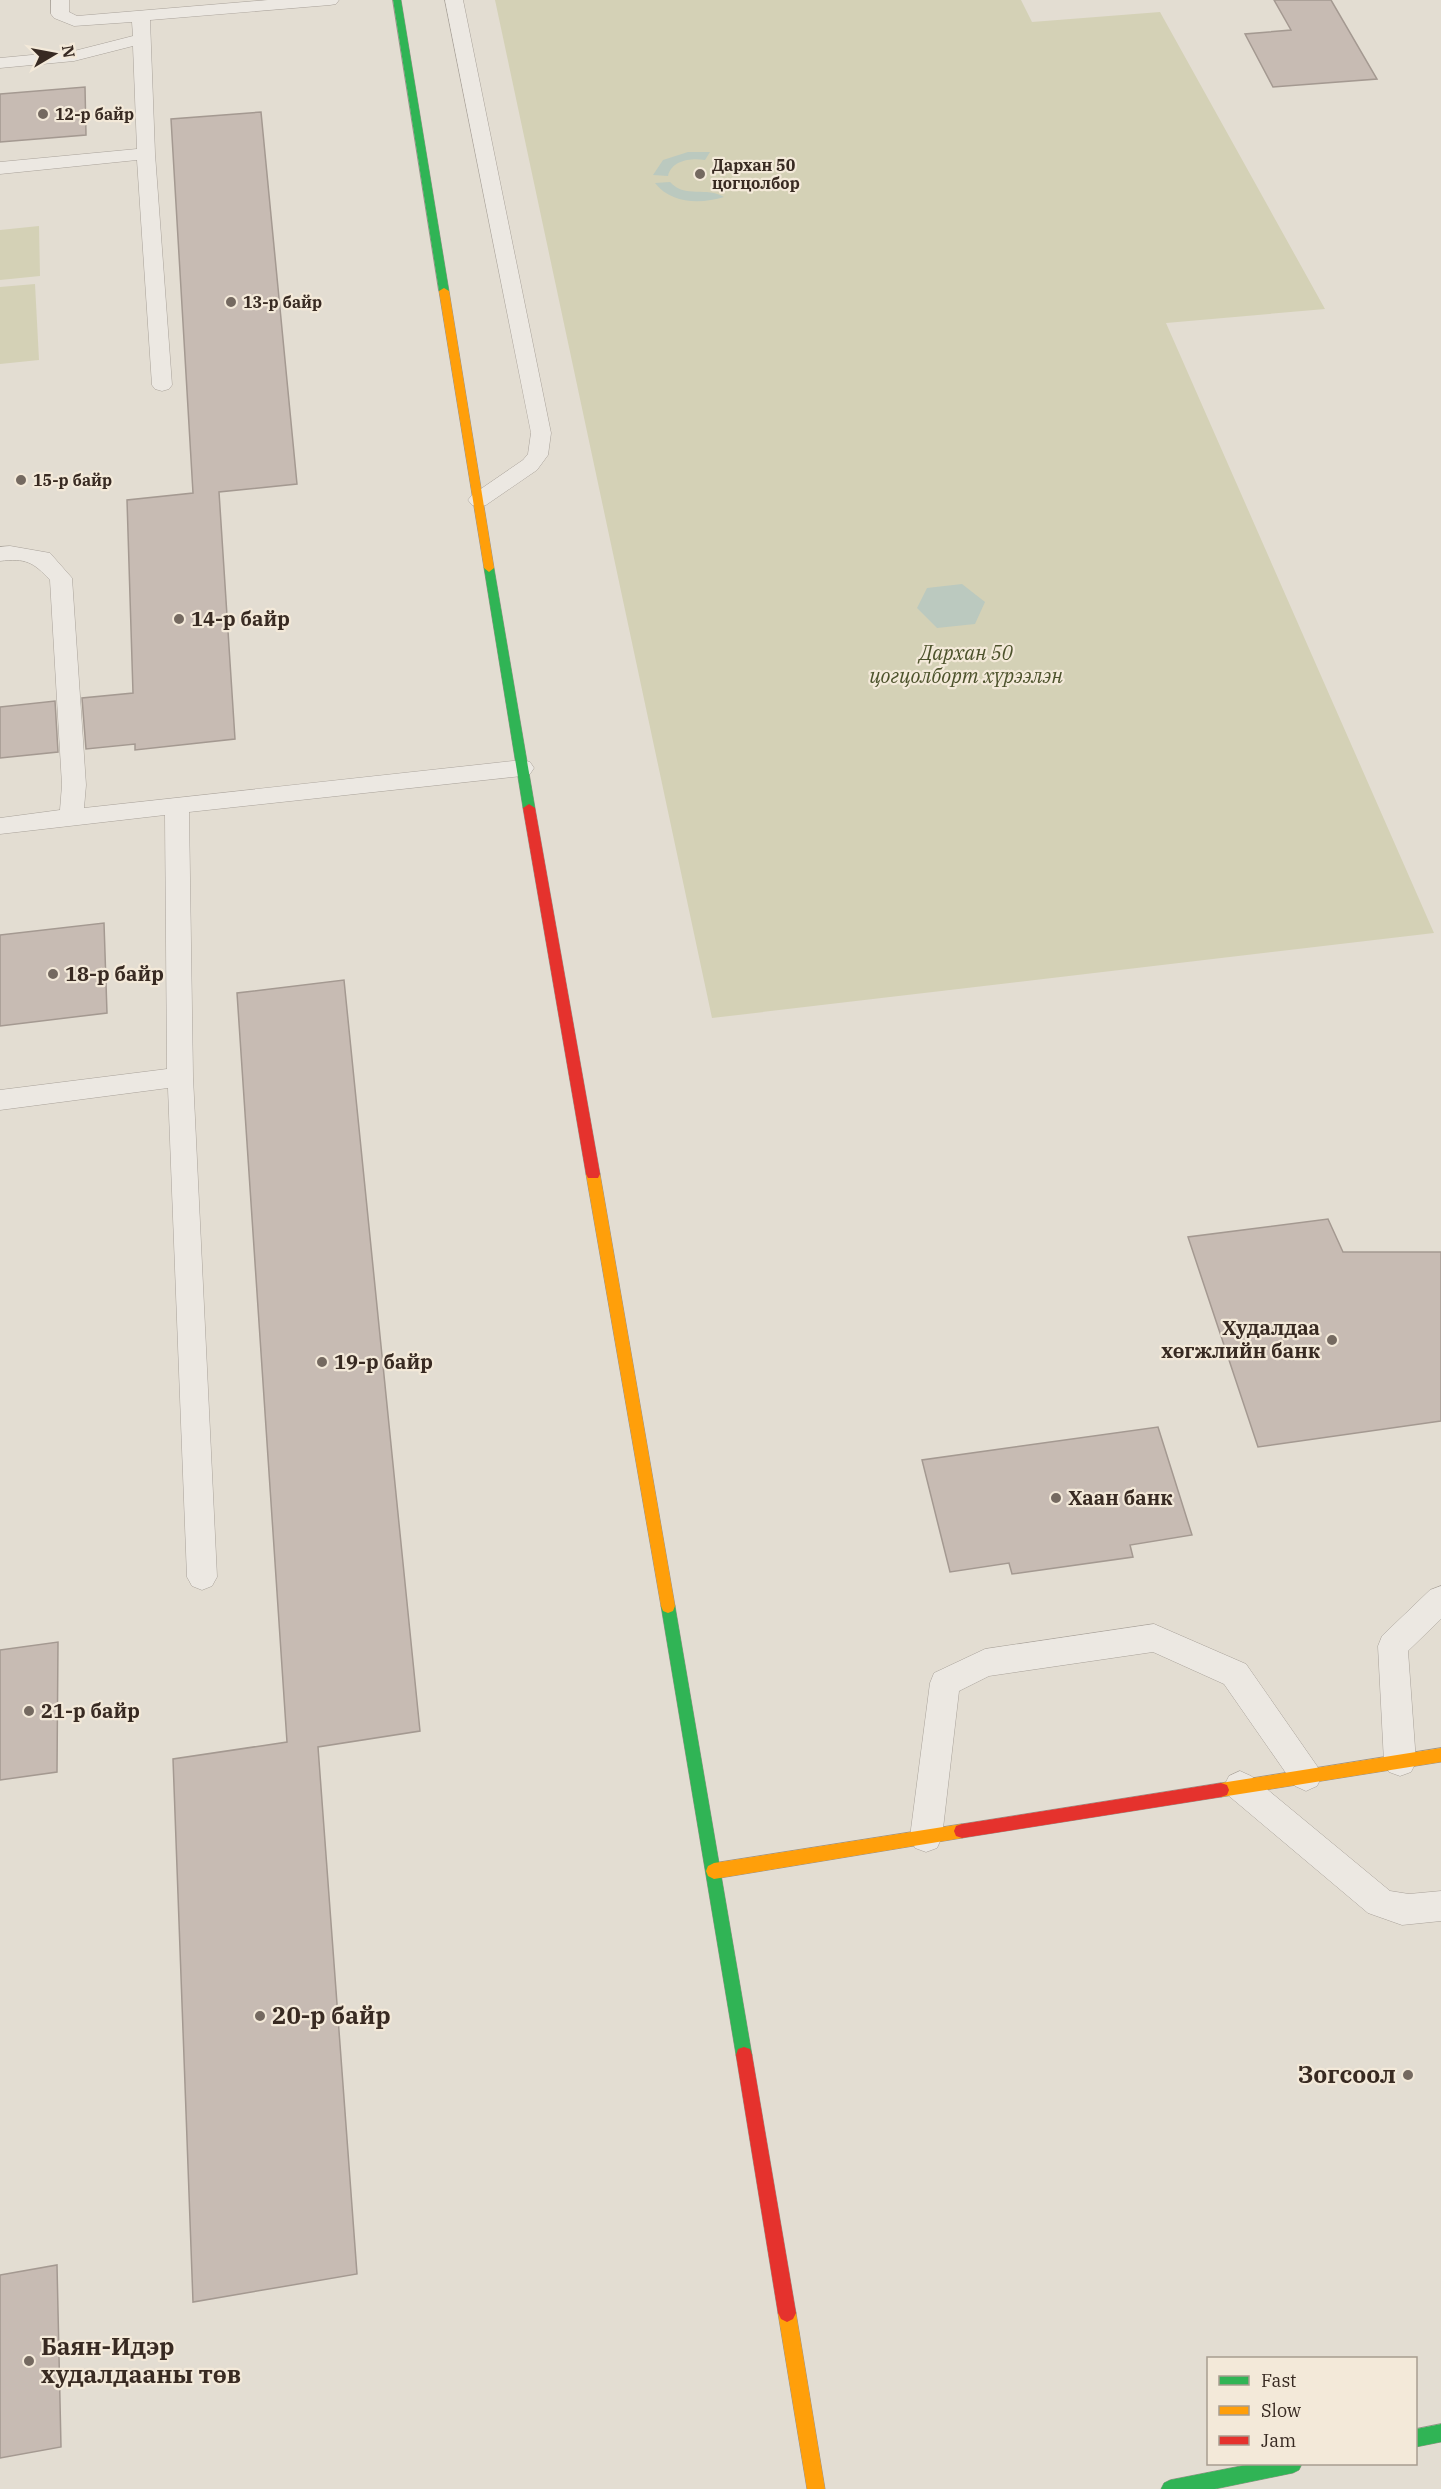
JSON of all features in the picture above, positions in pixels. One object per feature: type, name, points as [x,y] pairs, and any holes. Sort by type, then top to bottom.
[{"type":"street","points":[[397,0],[522,768],[714,1870],[816,2489]]},
{"type":"street","points":[[714,1870],[1441,1755]]},
{"type":"street","points":[[1417,2438],[1441,2433]]},
{"type":"street","points":[[1170,2489],[1284,2465]]},
{"type":"lane","points":[[60,0],[60,14],[74,21],[330,0]]},
{"type":"lane","points":[[454,0],[541,433],[538,455],[530,465],[479,500]]},
{"type":"lane","points":[[141,16],[146,154],[162,386]]},
{"type":"lane","points":[[0,63],[74,56],[141,39]]},
{"type":"lane","points":[[0,168],[146,154]]},
{"type":"lane","points":[[0,554],[42,558],[60,578],[74,785],[71,817]]},
{"type":"lane","points":[[0,826],[522,768]]},
{"type":"lane","points":[[177,805],[180,1077],[202,1577]]},
{"type":"lane","points":[[0,1100],[180,1077]]},
{"type":"lane","points":[[1400,1762],[1393,1646],[1441,1599]]},
{"type":"lane","points":[[926,1837],[945,1683],[986,1663],[1154,1638],[1235,1674],[1306,1776]]},
{"type":"lane","points":[[1240,1786],[1379,1902],[1392,1909],[1404,1911],[1441,1906]]},
{"type":"green space","name":"Дархан 50 цогцолборт хүрээлэн","points":[[495,0],[1021,0],[1032,22],[1160,12],[1325,309],[1166,323],[1434,933],[712,1018]]},
{"type":"green space","points":[[39,226],[40,276],[0,280],[0,230]]},
{"type":"green space","points":[[35,284],[39,360],[0,364],[0,287]]},
{"type":"shaded area","points":[[688,152],[710,152],[705,160],[694,159],[678,163],[668,176],[653,175],[663,160]]},
{"type":"shaded area","points":[[670,182],[682,190],[710,192],[724,197],[706,201],[687,201],[669,195],[655,183]]},
{"type":"shaded area","points":[[962,584],[985,602],[975,624],[937,628],[917,608],[927,588]]},
{"type":"building","points":[[1274,0],[1331,0],[1377,79],[1273,87],[1245,34],[1291,30]]},
{"type":"building","name":"12-р байр","points":[[85,87],[86,135],[0,142],[0,94]]},
{"type":"building","points":[[261,112],[297,484],[219,492],[235,739],[135,750],[135,744],[86,749],[82,698],[133,693],[127,500],[193,493],[171,119]]},
{"type":"building","points":[[55,701],[58,752],[0,758],[0,707]]},
{"type":"building","name":"18-р байр","points":[[104,923],[107,1013],[0,1026],[0,935]]},
{"type":"building","points":[[344,980],[420,1731],[318,1747],[357,2274],[193,2302],[173,1759],[287,1742],[237,993]]},
{"type":"building","name":"Худалдаа хөгжлийн банк","points":[[1328,1219],[1343,1252],[1441,1252],[1441,1421],[1258,1447],[1188,1237]]},
{"type":"building","name":"Хаан банк","points":[[1158,1427],[1192,1535],[1130,1545],[1133,1557],[1012,1574],[1009,1563],[950,1572],[922,1460]]},
{"type":"building","name":"21-р байр","points":[[58,1642],[57,1772],[0,1780],[0,1650]]},
{"type":"building","name":"Баян-Идэр худалдааны төв","points":[[57,2265],[61,2447],[0,2458],[0,2275]]},
{"type":"traffic: fast","points":[[397,0],[444,291]]},
{"type":"traffic: fast","points":[[489,568],[529,808]]},
{"type":"traffic: fast","points":[[668,1606],[744,2055]]},
{"type":"traffic: fast","points":[[1417,2438],[1441,2433]]},
{"type":"traffic: fast","points":[[1170,2489],[1288,2465]]},
{"type":"traffic: slow","points":[[444,291],[489,568]]},
{"type":"traffic: slow","points":[[593,1174],[668,1606]]},
{"type":"traffic: slow","points":[[1221,1790],[1441,1755]]},
{"type":"traffic: slow","points":[[714,1871],[962,1831]]},
{"type":"traffic: slow","points":[[787,2313],[816,2489]]},
{"type":"traffic: jam","points":[[529,808],[593,1174]]},
{"type":"traffic: jam","points":[[962,1831],[1221,1790]]},
{"type":"traffic: jam","points":[[744,2055],[787,2313]]},
{"type":"place","name":"12-р байр","points":[[43,114]]},
{"type":"place","name":"Дархан 50 цогцолбор","points":[[700,174]]},
{"type":"place","name":"13-р байр","points":[[231,302]]},
{"type":"place","name":"15-р байр","points":[[21,480]]},
{"type":"place","name":"14-р байр","points":[[179,619]]},
{"type":"place","name":"18-р байр","points":[[53,974]]},
{"type":"place","name":"Худалдаа хөгжлийн банк","points":[[1332,1340]]},
{"type":"place","name":"19-р байр","points":[[322,1362]]},
{"type":"place","name":"Хаан банк","points":[[1056,1498]]},
{"type":"place","name":"21-р байр","points":[[29,1711]]},
{"type":"place","name":"20-р байр","points":[[260,2016]]},
{"type":"place","name":"Зогсоол","points":[[1408,2075]]},
{"type":"place","name":"Баян-Идэр худалдааны төв","points":[[29,2361]]}]
